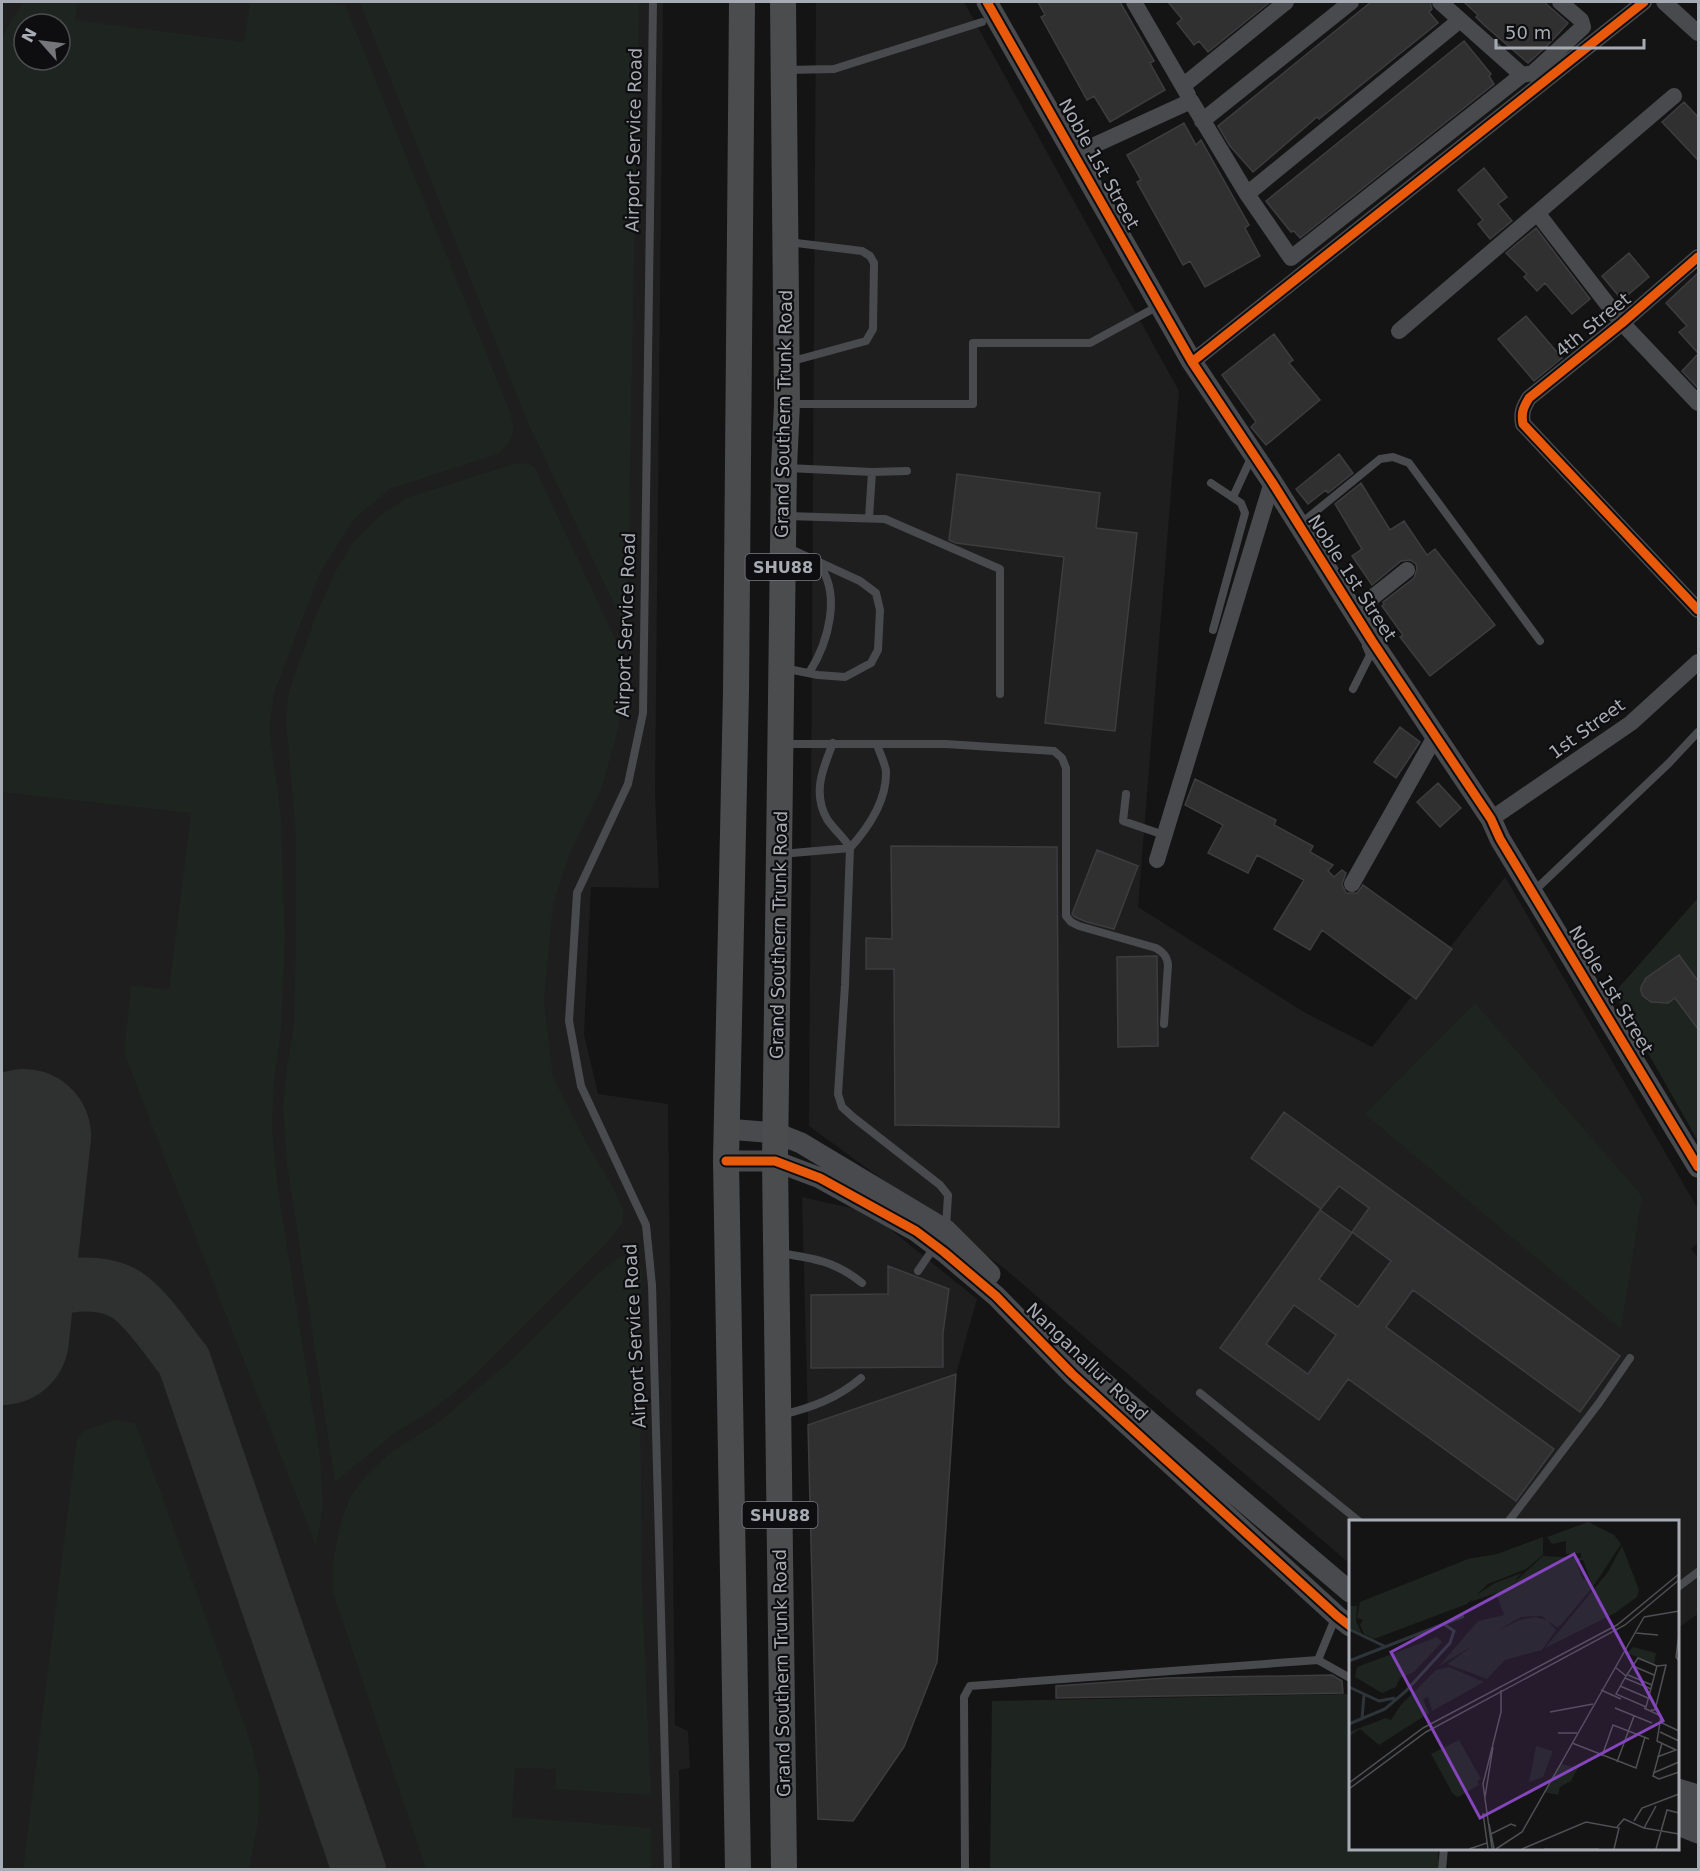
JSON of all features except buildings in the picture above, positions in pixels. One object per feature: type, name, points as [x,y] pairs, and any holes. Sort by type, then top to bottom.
[{"type":"main road","name":"SHU88","points":[[738,1869],[726,1161],[736,691],[742,2]]},
{"type":"main road","name":"Grand Southern Trunk Road","points":[[783,2],[787,404],[783,516],[782,744],[775,1161],[784,1869]]},
{"type":"street","points":[[1184,85],[1286,2]]},
{"type":"street","points":[[1202,121],[1351,2]]},
{"type":"street","points":[[1440,2],[1522,75]]},
{"type":"street","points":[[1138,3],[1202,121],[1247,194],[1291,258],[1522,75],[1533,73],[1583,27],[1581,20],[1560,2]]},
{"type":"street","points":[[1192,362],[1644,2]]},
{"type":"street","points":[[1664,2],[1698,30]]},
{"type":"street","name":"Noble 1st Street","points":[[984,12],[1075,154],[1192,362],[1272,482],[1354,612],[1366,641],[1436,735],[1491,819],[1500,839],[1698,1167]]},
{"type":"street","points":[[1247,194],[1460,20]]},
{"type":"street","points":[[1399,331],[1674,96]]},
{"type":"street","points":[[1075,154],[1191,101]]},
{"type":"street","points":[[1538,214],[1622,323],[1698,403]]},
{"type":"street","name":"4th Street","points":[[1698,258],[1529,398],[1521,415],[1523,424],[1698,610]]},
{"type":"street","points":[[1157,860],[1272,482]]},
{"type":"street","points":[[1354,612],[1407,570]]},
{"type":"street","name":"1st Street","points":[[1491,819],[1631,723],[1698,662]]},
{"type":"street","points":[[1352,884],[1436,735]]},
{"type":"street","name":"Nanganallur Road","points":[[727,1129],[776,1133],[801,1143],[940,1238],[996,1296],[1097,1387],[1344,1621]]},
{"type":"street","points":[[726,1161],[775,1161]]},
{"type":"street","name":"Nanganallur Road","points":[[775,1161],[820,1178],[916,1231],[940,1238]]},
{"type":"street","name":"Nanganallur Road","points":[[1097,1387],[1349,1591]]},
{"type":"street","points":[[1679,1790],[1698,1795]]},
{"type":"street","points":[[1679,1807],[1698,1813]]},
{"type":"street","points":[[1679,1826],[1698,1833]]},
{"type":"lane","name":"Airport Service Road","points":[[652,2],[643,713],[628,784],[577,893],[569,1021],[581,1086],[646,1225],[652,1285],[668,1869]]},
{"type":"lane","points":[[783,70],[834,69],[984,12]]},
{"type":"lane","points":[[785,242],[862,251],[870,256],[874,263],[873,329],[866,341],[786,363]]},
{"type":"lane","points":[[787,404],[973,404],[973,343],[1090,343],[1160,305]]},
{"type":"lane","points":[[1233,497],[1253,454]]},
{"type":"lane","points":[[1299,525],[1380,459],[1394,457],[1409,462],[1540,641]]},
{"type":"lane","points":[[784,467],[872,472],[907,471]]},
{"type":"lane","points":[[869,518],[872,472]]},
{"type":"lane","points":[[1211,483],[1241,503],[1245,513],[1213,630]]},
{"type":"lane","points":[[783,516],[885,519],[1000,569],[1000,694]]},
{"type":"lane","points":[[781,668],[845,677],[871,663],[878,650],[880,610],[876,593],[860,581],[783,546]]},
{"type":"lane","points":[[809,673],[817,661],[827,636],[830,613],[830,590],[821,567],[815,560]]},
{"type":"lane","points":[[1353,689],[1370,655],[1366,641]]},
{"type":"lane","points":[[1533,892],[1669,763],[1698,732]]},
{"type":"lane","points":[[833,743],[819,783],[821,801],[826,818],[845,838],[850,848],[838,1094],[842,1107],[940,1185],[948,1195],[940,1238],[918,1271]]},
{"type":"lane","points":[[782,744],[946,744],[1054,751],[1062,758],[1066,768],[1066,916],[1079,927],[1162,952],[1167,958],[1168,965],[1164,1024]]},
{"type":"lane","points":[[779,854],[850,848],[875,817],[882,797],[886,770],[877,744]]},
{"type":"lane","points":[[1126,794],[1123,821],[1164,835]]},
{"type":"lane","points":[[776,1252],[826,1261],[850,1273],[862,1283]]},
{"type":"lane","points":[[1509,1520],[1630,1359]]},
{"type":"lane","points":[[778,1416],[829,1400],[848,1390],[861,1378]]},
{"type":"lane","points":[[1200,1393],[1359,1520]]},
{"type":"lane","points":[[1679,1586],[1698,1572]]},
{"type":"lane","points":[[1318,1660],[1344,1621]]},
{"type":"lane","points":[[965,1869],[964,1697],[970,1686],[1318,1660],[1349,1677]]},
{"type":"lane","points":[[1442,1869],[1444,1850]]},
{"type":"shaded area","points":[[2,2],[663,2],[655,794],[659,888],[591,887],[584,1034],[598,1094],[668,1104],[675,1725],[688,1731],[690,1768],[679,1770],[680,1869],[2,1870]]},
{"type":"shaded area","points":[[27,2],[77,2],[75,20],[244,42],[250,2],[316,2],[345,5],[512,420],[512,436],[498,454],[390,489],[354,519],[320,573],[274,693],[269,728],[281,816],[285,942],[281,1033],[274,1080],[272,1127],[277,1183],[320,1456],[323,1507],[316,1546],[124,1053],[131,985],[169,990],[191,813],[2,792],[2,38],[12,21],[12,72],[72,72],[72,12],[17,12],[21,5]]},
{"type":"shaded area","points":[[360,2],[639,2],[627,631],[528,423]]},
{"type":"shaded area","points":[[816,2],[964,2],[1179,391],[1138,907],[1304,1012],[1372,1047],[1505,877],[1698,1209],[1698,1242],[1691,1249],[1698,1258],[1698,1614],[1679,1627],[1679,1520],[1349,1520],[1349,1563],[1005,1269],[809,1126]]},
{"type":"shaded area","points":[[527,463],[535,468],[624,658],[618,730],[601,790],[569,855],[553,904],[544,1001],[553,1077],[585,1140],[616,1193],[624,1212],[622,1224],[608,1241],[467,1382],[431,1411],[395,1433],[335,1482],[287,1164],[283,1107],[294,1026],[296,929],[296,837],[286,720],[289,691],[317,613],[334,574],[354,541],[381,515],[406,498],[514,464]]},
{"type":"shaded area","points":[[1698,898],[1698,1141],[1614,993]]},
{"type":"shaded area","points":[[1475,1003],[1642,1196],[1621,1329],[1365,1114]]},
{"type":"shaded area","points":[[802,1197],[869,1212],[977,1299],[956,1374],[808,1425]]},
{"type":"shaded area","points":[[621,1256],[635,1258],[642,1270],[640,1367],[642,1586],[651,1795],[555,1789],[556,1769],[515,1768],[512,1817],[651,1828],[651,1869],[426,1869],[333,1593],[333,1560],[341,1522],[351,1495],[368,1474],[390,1453],[439,1422],[516,1356],[600,1272]]},
{"type":"shaded area","points":[[116,1420],[136,1424],[250,1740],[259,1776],[259,1816],[249,1869],[23,1869],[77,1438],[86,1430]]},
{"type":"shaded area","points":[[1349,1694],[1349,1850],[1438,1850],[1439,1870],[990,1870],[992,1701]]},
{"type":"taxiway","points":[[2,1333],[12,1313],[36,1295],[69,1286],[103,1286],[119,1291],[139,1305],[184,1361],[359,1870]]},
{"type":"runway","points":[[2,1338],[24,1136]]},
{"type":"cycle path","points":[[987,2],[1192,362],[1272,482],[1372,641],[1491,819],[1500,839],[1698,1167]]},
{"type":"cycle path","points":[[1192,362],[1644,2]]},
{"type":"cycle path","points":[[1698,257],[1622,323],[1529,398],[1522,417],[1523,424],[1698,610]]},
{"type":"cycle path","points":[[726,1161],[775,1161],[820,1178],[916,1231],[996,1296],[1072,1374],[1349,1625]]}]
